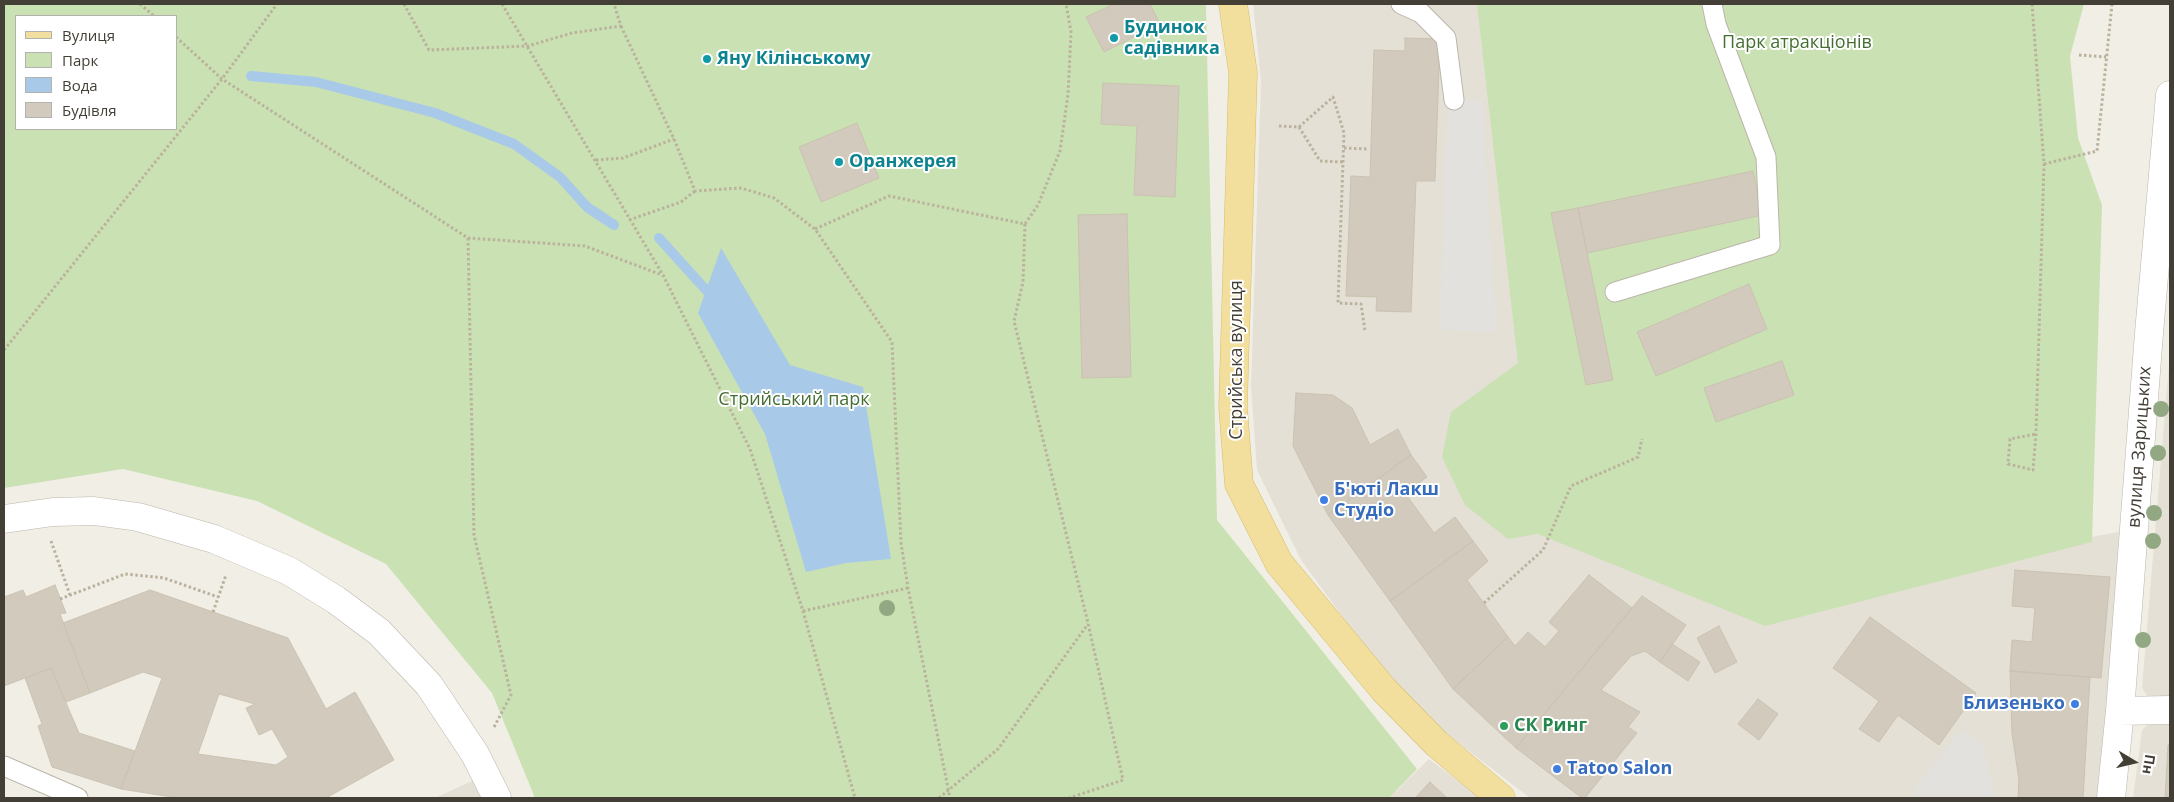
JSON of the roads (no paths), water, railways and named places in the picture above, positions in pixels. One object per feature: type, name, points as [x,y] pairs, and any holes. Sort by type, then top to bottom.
[{"type":"main road","name":"Стрийська вулиця","points":[[1234,4],[1243,73],[1233,407],[1239,484],[1279,562],[1384,690],[1437,744],[1501,798]]},
{"type":"street","name":"вулиця Зарицьких","points":[[2110,798],[2160,334],[2170,96]]},
{"type":"street","points":[[4,519],[53,512],[94,511],[138,517],[214,539],[289,572],[336,600],[379,632],[429,685],[475,754],[496,798]]},
{"type":"street","points":[[2120,710],[2170,710]]},
{"type":"lane","points":[[1401,4],[1421,13],[1446,38],[1454,100]]},
{"type":"lane","points":[[1615,292],[1770,245],[1766,157],[1716,24],[1712,4]]},
{"type":"lane","points":[[4,766],[78,798]]},
{"type":"water","points":[[721,248],[790,365],[863,387],[891,559],[846,563],[806,572],[765,434],[698,313]]},
{"type":"waterway","points":[[251,76],[316,82],[435,113],[514,144],[560,177],[587,207],[614,225]]},
{"type":"waterway","points":[[659,238],[715,300]]},
{"type":"place","name":"Будинок садівника","points":[[1114,38]]},
{"type":"place","name":"Яну Кілінському","points":[[707,59]]},
{"type":"place","name":"Оранжерея","points":[[839,162]]},
{"type":"place","name":"Б'юті Лакш Студіо","points":[[1324,500]]},
{"type":"place","name":"Близенько","points":[[2075,704]]},
{"type":"place","name":"СК Ринг","points":[[1504,726]]},
{"type":"place","name":"Tatoo Salon","points":[[1557,769]]},
{"type":"park label","name":"Парк атракціонів","points":[[1797,43]]},
{"type":"park label","name":"Стрийський парк","points":[[794,400]]}]
